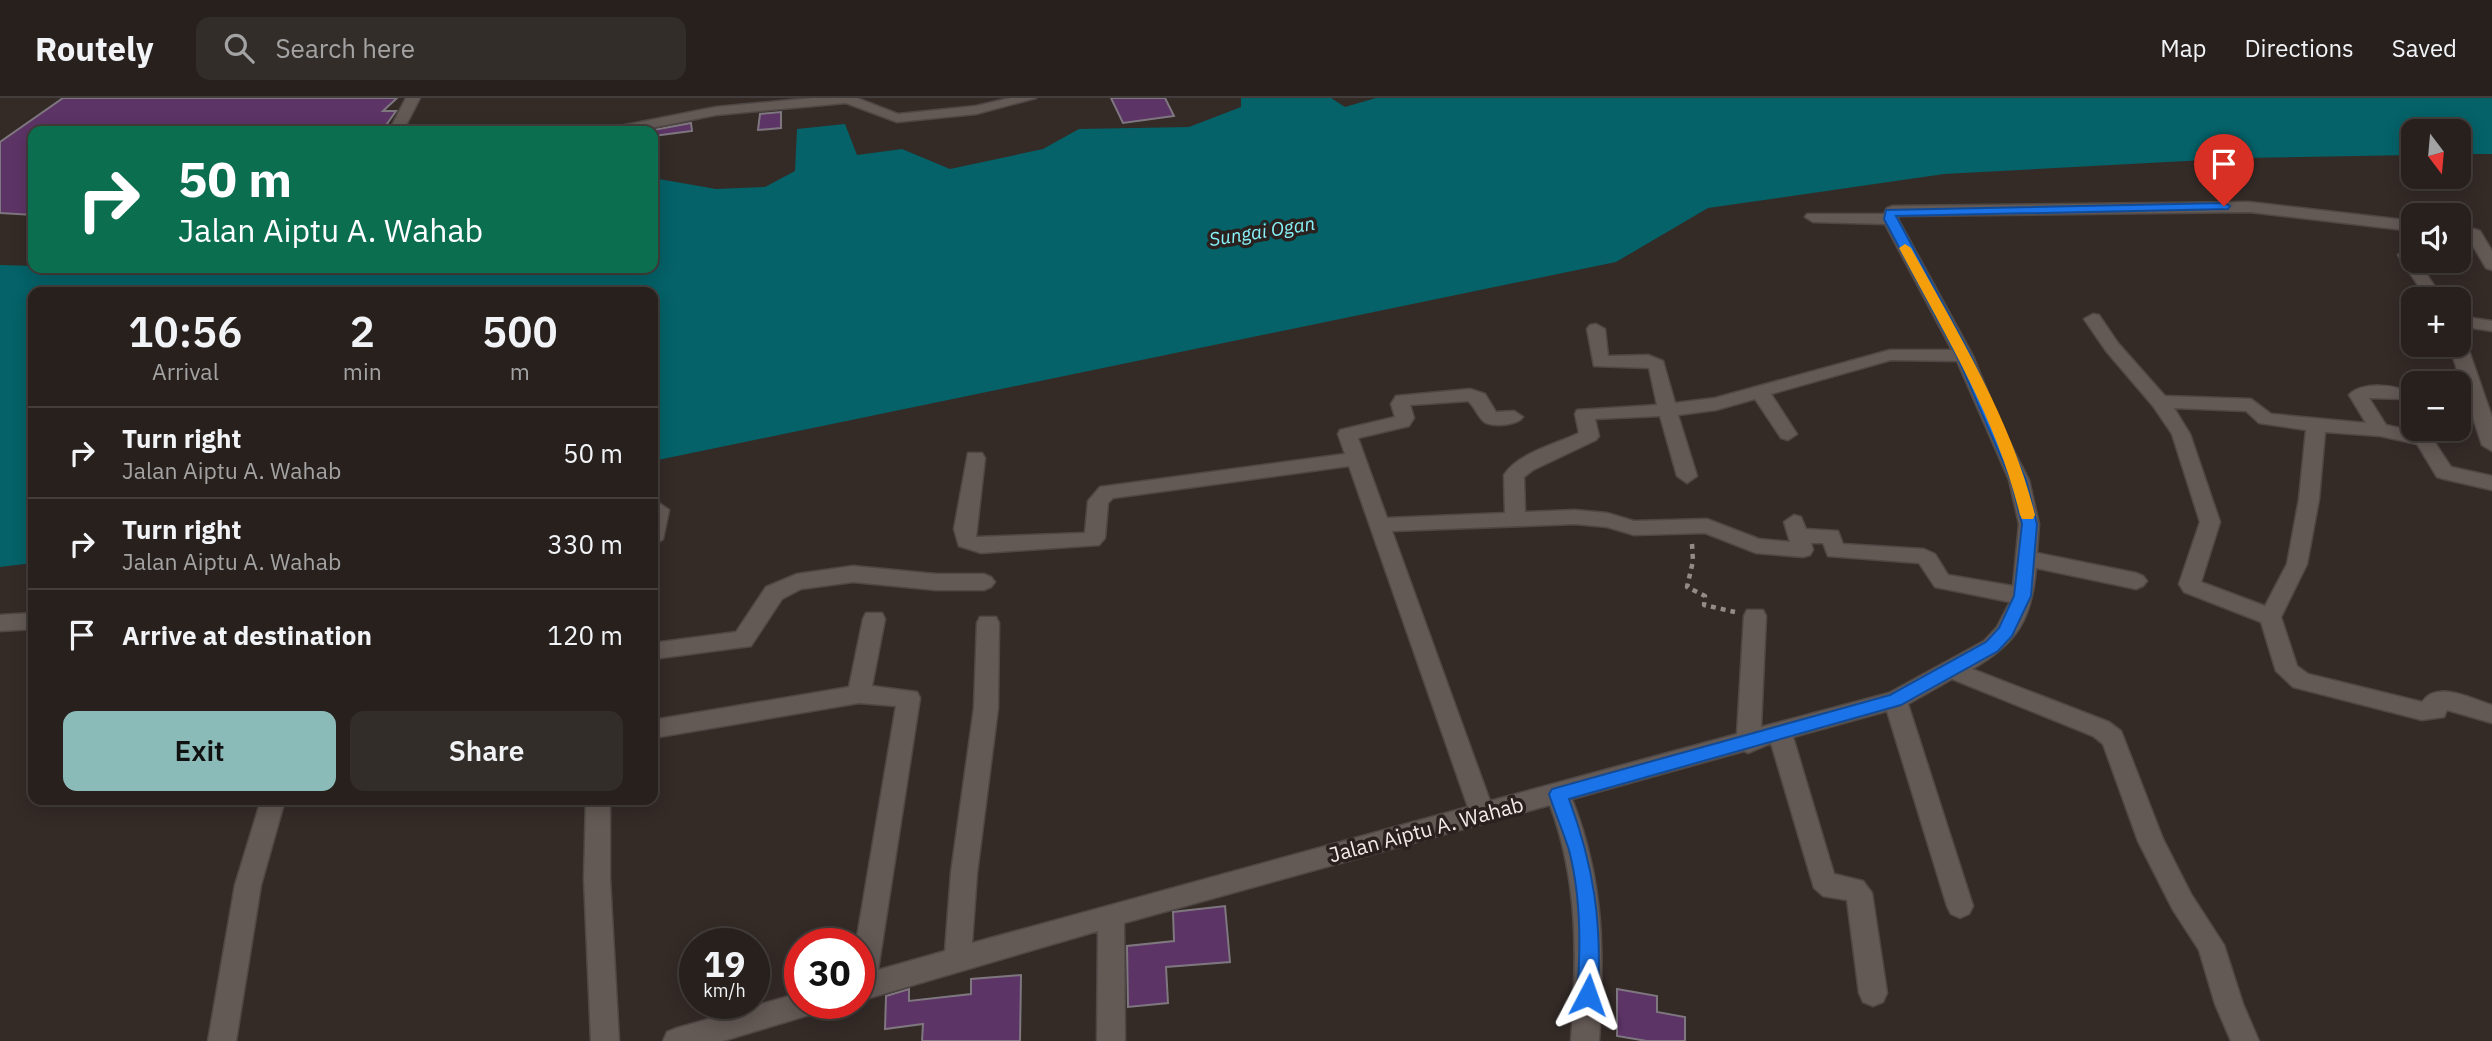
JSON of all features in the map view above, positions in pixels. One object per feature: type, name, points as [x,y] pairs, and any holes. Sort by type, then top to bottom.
[{"type":"street","points":[[399,126],[413,98]]},
{"type":"street","points":[[640,126],[716,111],[842,99],[897,118],[976,110],[1028,98]]},
{"type":"street","points":[[1813,217],[1890,219],[1891,213],[1898,210],[2224,206],[2283,210],[2401,225]]},
{"type":"street","name":"Jalan Aiptu A. Wahab","points":[[875,984],[1111,915],[1748,743],[1895,700],[1992,647],[2006,632],[2022,596],[2028,559],[2029,524],[2019,480],[1964,356],[1890,219]]},
{"type":"street","points":[[2471,234],[2492,236]]},
{"type":"street","points":[[2471,239],[2492,265]]},
{"type":"street","points":[[2093,319],[2112,347],[2160,402],[2181,434],[2210,522],[2190,584],[2195,589],[2270,617]]},
{"type":"street","points":[[2471,323],[2492,326]]},
{"type":"street","points":[[1596,329],[1600,362],[1648,360],[1657,365],[1675,442],[1688,476]]},
{"type":"street","points":[[1516,518],[1514,475],[1526,465],[1589,436],[1583,415],[1669,410],[1716,404],[1890,355],[1964,356]]},
{"type":"street","points":[[2462,357],[2492,445]]},
{"type":"street","points":[[1760,392],[1788,434]]},
{"type":"street","points":[[2380,430],[2358,395],[2371,392],[2401,395]]},
{"type":"street","points":[[1483,814],[1377,525],[1347,434],[1402,422],[1405,418],[1400,404],[1403,400],[1470,396],[1478,398],[1490,418],[1514,417]]},
{"type":"street","points":[[2160,402],[2252,405],[2266,419],[2380,430],[2423,439],[2444,472],[2492,483]]},
{"type":"street","points":[[2316,425],[2309,499],[2297,564],[2270,617],[2287,671],[2301,681],[2421,711],[2436,710],[2435,700],[2439,698],[2492,714]]},
{"type":"street","points":[[975,458],[964,529],[966,541],[981,546],[1092,540],[1095,538],[1098,501],[1107,492],[1356,460]]},
{"type":"street","points":[[658,515],[659,510]]},
{"type":"street","points":[[1377,525],[1575,517],[1634,528],[1707,526],[1756,546],[1803,550],[1796,529],[1828,528],[1835,551],[1924,556],[1931,561],[1937,578],[1942,582],[2022,596]]},
{"type":"street","points":[[2028,559],[2136,581]]},
{"type":"street","points":[[658,650],[743,640],[774,593],[797,582],[853,574],[936,582],[984,582]]},
{"type":"street","points":[[1748,743],[1755,616]]},
{"type":"street","points":[[859,694],[874,619]]},
{"type":"street","points":[[0,623],[28,621]]},
{"type":"street","points":[[958,959],[964,873],[986,708],[988,623]]},
{"type":"street","points":[[1949,669],[2101,729],[2113,738],[2151,841],[2182,902],[2211,945],[2229,1004],[2245,1041]]},
{"type":"street","points":[[658,728],[859,694],[909,698],[910,709],[871,928]]},
{"type":"street","points":[[1895,700],[1960,906]]},
{"type":"street","points":[[1780,733],[1823,880],[1832,888],[1854,889],[1858,893],[1873,993]]},
{"type":"street","points":[[1558,794],[1579,852],[1586,900],[1591,950],[1585,1041]]},
{"type":"street","points":[[222,1041],[248,885],[272,805]]},
{"type":"street","points":[[598,805],[597,879],[605,1041]]},
{"type":"street","points":[[1111,915],[1111,1041]]},
{"type":"street","points":[[677,1041],[784,1010]]},
{"type":"path","points":[[1683,528],[1694,548],[1687,587],[1705,596],[1704,605],[1755,616]]},
{"type":"water","name":"Sungai Ogan","points":[[1241,98],[1331,98],[1345,107],[1376,98],[2492,98],[2492,154],[2471,154],[2471,119],[2401,119],[2401,155],[2242,158],[1944,174],[1708,208],[1616,262],[658,460],[658,287],[28,287],[28,564],[0,567],[0,265],[28,266],[28,273],[658,273],[658,179],[716,189],[765,187],[795,171],[797,129],[845,124],[857,155],[902,149],[950,169],[1043,149],[1079,129],[1189,127],[1241,107]]},
{"type":"building","points":[[63,98],[397,98],[383,111],[396,111],[386,126],[28,126],[28,215],[0,213],[0,142]]},
{"type":"building","points":[[1111,98],[1165,98],[1174,116],[1123,123]]},
{"type":"building","points":[[781,112],[781,128],[758,130],[760,114]]},
{"type":"building","points":[[691,123],[692,131],[658,135],[658,129]]},
{"type":"building","points":[[1225,906],[1230,962],[1166,967],[1168,1003],[1128,1007],[1127,946],[1174,941],[1173,912]]},
{"type":"building","points":[[1021,975],[1020,1041],[922,1041],[923,1024],[885,1029],[886,996],[909,989],[909,1001],[971,994],[971,979]]},
{"type":"building","points":[[1617,989],[1657,996],[1657,1012],[1685,1017],[1685,1041],[1647,1041],[1617,1036]]},
{"type":"slow traffic","points":[[1905,248],[1964,356],[1995,432],[2019,480],[2027,515]]},
{"type":"route","points":[[1588,995],[1591,950],[1579,852],[1558,794],[1895,700],[1992,647],[2006,632],[2022,596],[2028,559],[2029,524],[2019,480],[1995,432],[1964,356],[1890,219],[1891,213],[1898,210],[2224,206]]}]
